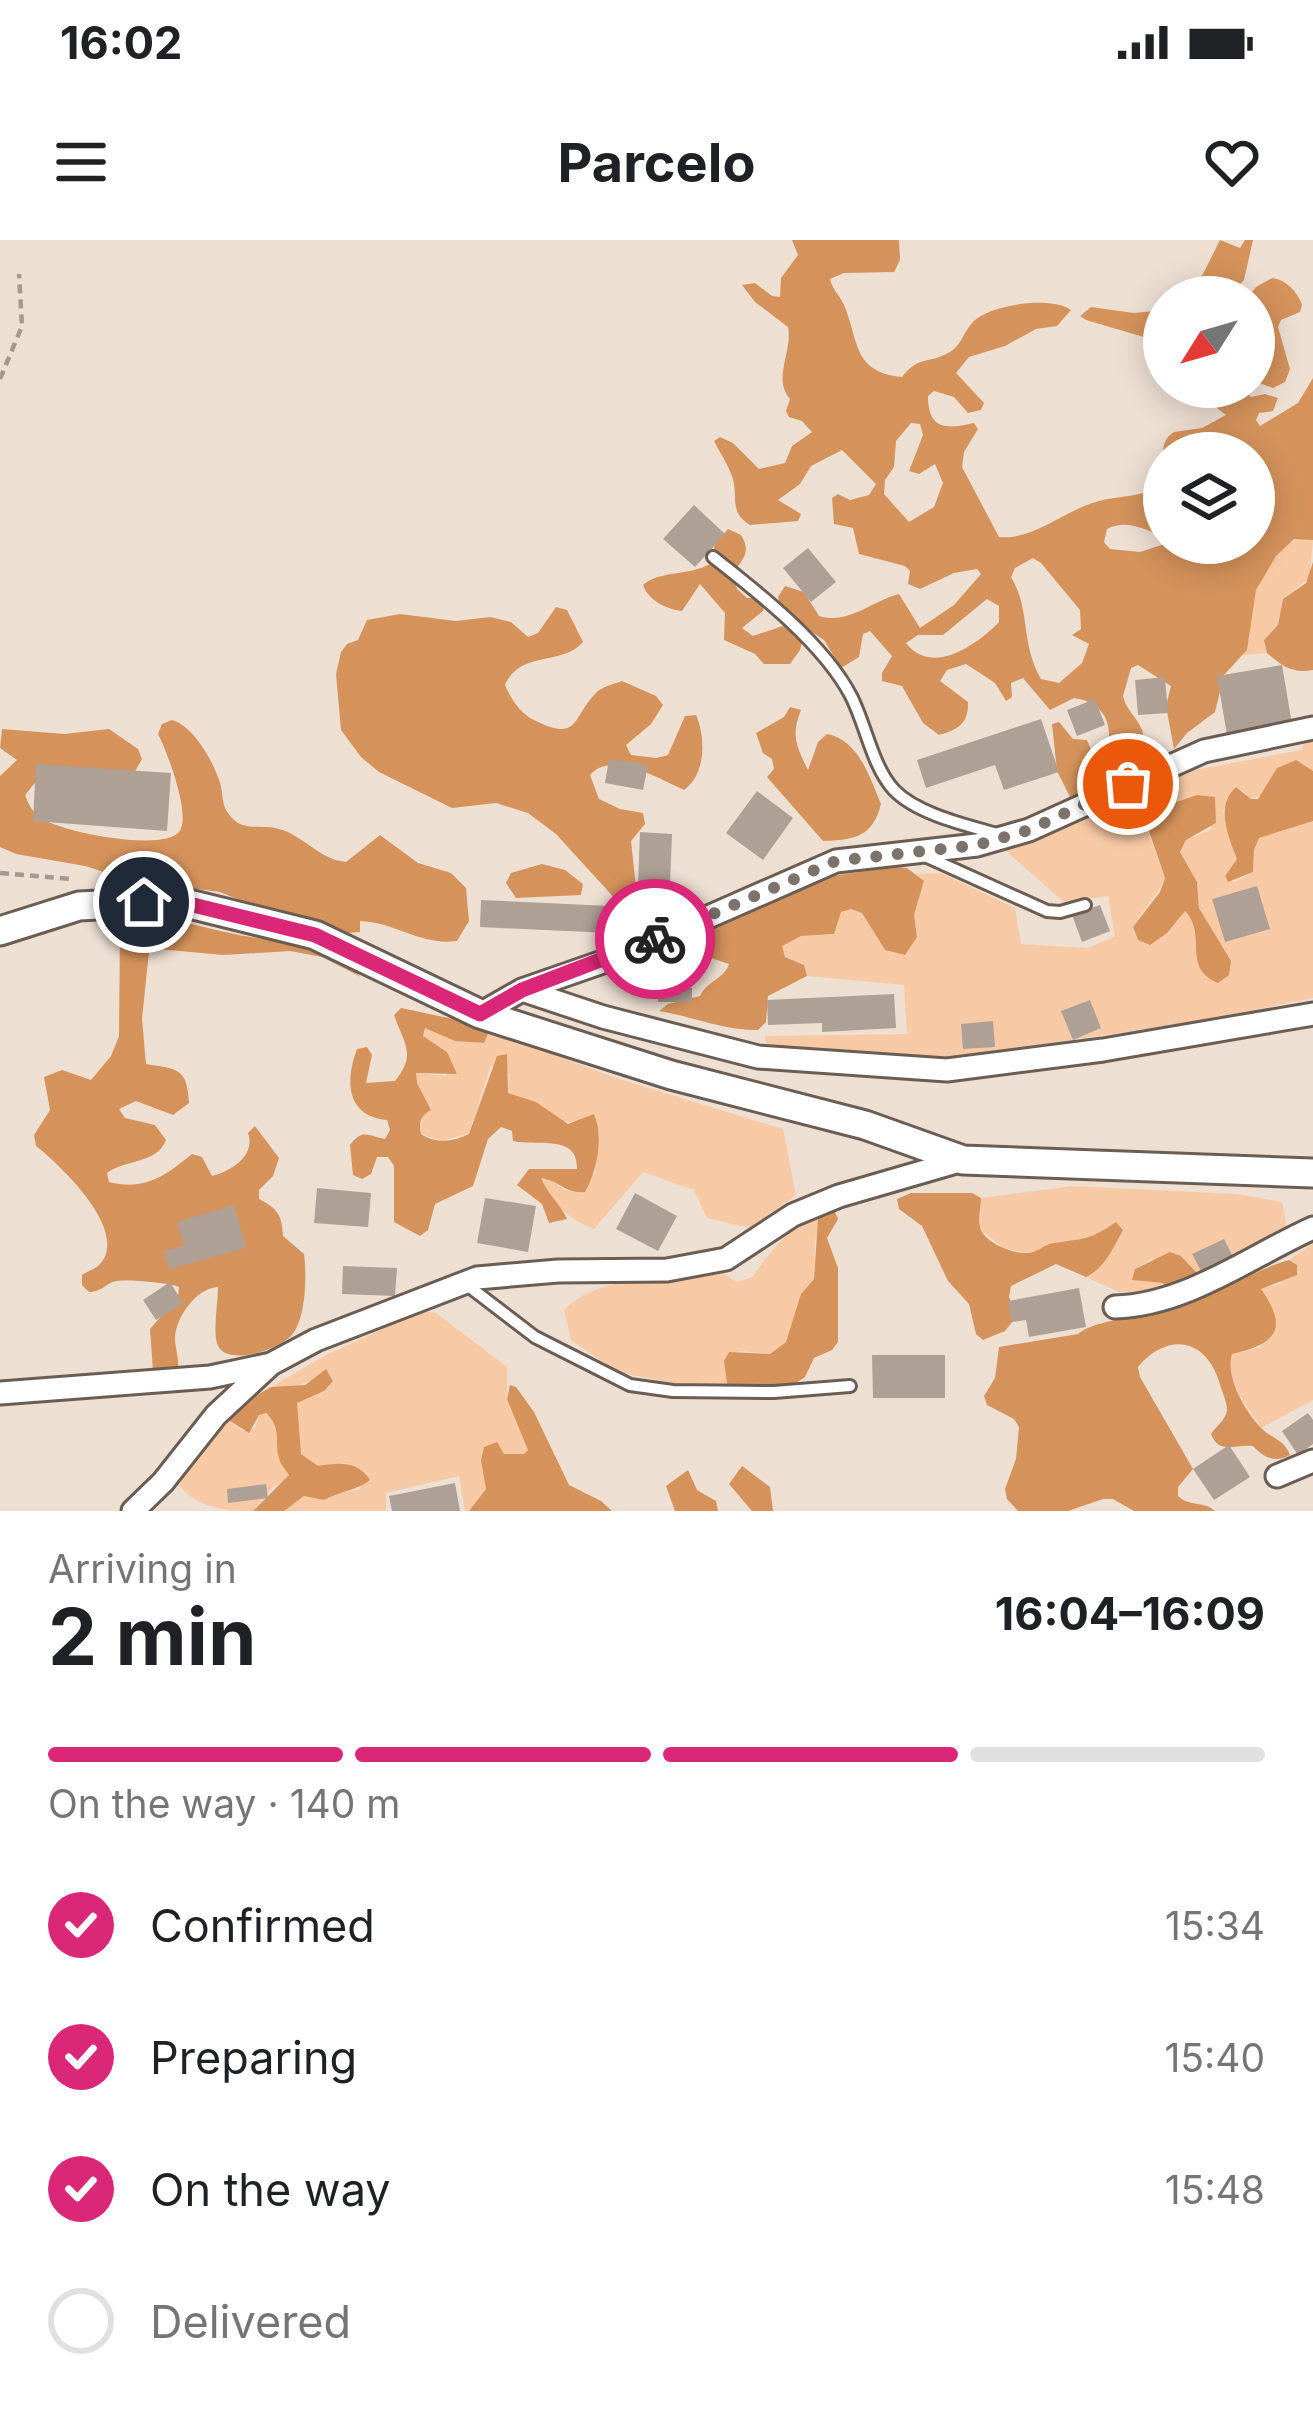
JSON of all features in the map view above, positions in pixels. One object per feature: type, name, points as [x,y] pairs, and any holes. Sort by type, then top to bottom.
[{"type":"street","points":[[480,1014],[522,990],[617,957],[836,861],[977,845],[1006,837],[1204,751],[1313,728]]},
{"type":"street","points":[[0,931],[79,906],[177,901],[315,935],[480,1014],[671,1075],[866,1125],[963,1160],[1313,1173]]},
{"type":"street","points":[[522,990],[603,1017],[758,1057],[947,1070],[1103,1050],[1313,1014]]},
{"type":"street","points":[[134,1511],[216,1415],[271,1364],[316,1340],[477,1278],[667,1270],[726,1259],[794,1215],[839,1196],[963,1160]]},
{"type":"street","points":[[1115,1306],[1144,1306],[1189,1290],[1313,1228]]},
{"type":"street","points":[[0,1393],[188,1379],[271,1364]]},
{"type":"street","points":[[1277,1476],[1313,1460]]},
{"type":"lane","points":[[713,557],[758,591],[816,650],[850,694],[894,790],[941,818],[1006,837]]},
{"type":"lane","points":[[910,851],[1047,911],[1085,905]]},
{"type":"lane","points":[[464,1283],[535,1337],[630,1384],[673,1391],[773,1392],[850,1386]]},
{"type":"path","points":[[0,379],[22,326],[19,274]]},
{"type":"shaded area","points":[[792,240],[899,240],[900,260],[894,272],[844,273],[830,279],[866,361],[874,369],[902,377],[919,363],[950,352],[973,322],[993,311],[1036,303],[1071,310],[1057,326],[1036,329],[1005,346],[969,357],[956,373],[984,403],[981,410],[968,413],[954,397],[934,391],[928,396],[932,416],[941,425],[974,423],[978,429],[964,452],[962,467],[999,537],[1024,534],[1087,505],[1143,492],[1143,529],[1129,525],[1107,529],[1104,542],[1110,549],[1143,551],[1143,564],[1271,564],[1256,590],[1247,650],[1224,675],[1215,712],[1174,749],[1166,706],[1171,686],[1138,665],[1131,668],[1123,696],[1142,730],[1139,754],[1121,775],[1073,803],[1057,771],[1052,724],[1059,722],[1073,739],[1087,740],[1095,760],[1102,760],[1109,729],[1102,712],[1086,701],[1074,698],[1050,710],[1023,678],[1011,683],[1012,697],[1006,701],[995,683],[966,664],[947,670],[940,681],[968,702],[967,715],[957,728],[939,735],[923,723],[902,686],[882,681],[892,656],[870,631],[863,634],[859,657],[841,668],[824,640],[806,628],[790,664],[764,664],[755,654],[724,640],[725,613],[700,584],[682,611],[649,596],[643,585],[650,580],[710,564],[715,544],[728,529],[741,535],[746,547],[733,575],[737,589],[764,604],[763,611],[742,628],[753,636],[786,625],[778,597],[785,586],[804,592],[819,616],[830,618],[850,615],[899,594],[920,628],[954,605],[981,574],[977,569],[954,573],[920,589],[908,584],[910,571],[905,566],[859,554],[853,528],[834,524],[832,498],[869,495],[876,484],[842,450],[811,466],[800,484],[778,500],[801,514],[798,521],[750,525],[739,515],[733,479],[714,441],[720,437],[733,443],[759,469],[785,463],[792,446],[812,432],[786,411],[790,399],[783,374],[788,327],[755,302],[742,285],[755,283],[780,297],[781,278],[798,255]],"holes":[[[911,423],[920,424],[923,435],[909,471],[919,474],[935,464],[943,483],[934,507],[909,522],[884,494],[885,480],[894,467],[896,441]],[[1033,558],[1080,610],[1081,629],[1072,635],[1089,644],[1082,663],[1059,683],[1041,679],[1035,666],[1011,577],[1015,568]],[[987,599],[999,606],[999,622],[967,647],[929,657],[906,643],[918,635],[943,635]]]},
{"type":"shaded area","points":[[1220,240],[1240,248],[1245,240],[1253,240],[1245,276],[1203,274]]},
{"type":"shaded area","points":[[1275,279],[1290,287],[1302,305],[1300,312],[1281,320],[1278,327],[1290,369],[1285,382],[1275,387]]},
{"type":"shaded area","points":[[1091,307],[1143,312],[1143,337],[1086,320],[1080,316]]},
{"type":"shaded area","points":[[1313,378],[1313,540],[1294,539],[1276,556],[1275,432],[1174,432],[1202,428],[1226,415],[1217,408],[1274,408],[1259,413],[1260,426],[1298,403]]},
{"type":"shaded area","points":[[1300,537],[1313,540],[1310,577],[1283,599],[1278,625],[1264,640],[1267,653],[1243,655],[1253,598],[1275,557]]},
{"type":"shaded area","points":[[1313,562],[1313,670],[1299,671],[1267,653],[1264,640],[1278,625],[1283,599],[1306,583]]},
{"type":"shaded area","points":[[556,607],[567,610],[583,642],[512,674],[505,685],[526,715],[550,727],[568,728],[598,691],[622,681],[656,696],[663,705],[651,724],[626,745],[631,755],[668,755],[685,716],[696,715],[699,724],[700,765],[684,790],[623,766],[599,768],[590,775],[599,799],[643,813],[645,824],[631,841],[637,896],[629,904],[618,902],[556,834],[528,813],[496,803],[452,808],[379,772],[341,730],[336,674],[341,652],[358,640],[367,620],[400,614],[456,621],[490,617],[511,622],[528,637],[538,633]]},
{"type":"shaded area","points":[[790,707],[801,710],[796,740],[808,770],[818,742],[827,734],[847,744],[862,762],[881,804],[873,824],[861,834],[823,841],[767,777],[774,769],[772,759],[763,753],[756,733],[784,717]]},
{"type":"shaded area","points":[[172,720],[202,747],[218,777],[226,810],[239,824],[288,832],[328,857],[346,862],[380,835],[418,863],[451,873],[466,888],[469,921],[457,941],[432,940],[360,921],[360,932],[348,933],[273,914],[220,892],[129,880],[0,847],[0,776],[17,760],[0,748],[2,729],[64,734],[109,729],[138,749],[142,759],[130,780],[39,778],[25,795],[41,818],[89,834],[133,840],[169,838],[179,832],[180,799],[158,734],[162,724]]},
{"type":"shaded area","points":[[1307,736],[1313,736],[1313,771],[1296,760],[1277,768],[1264,794],[1251,799],[1242,790],[1223,810],[1237,859],[1225,876],[1235,882],[1253,872],[1259,838],[1313,821],[1313,998],[1200,1021],[947,1058],[767,1048],[765,1036],[907,1034],[904,985],[807,976],[804,965],[785,957],[781,946],[801,936],[833,934],[841,912],[862,913],[885,950],[917,937],[914,915],[924,882],[916,874],[941,873],[1015,908],[1021,944],[1088,948],[1115,936],[1108,896],[1065,903],[1005,850],[1195,770],[1301,750]],"holes":[[[1197,795],[1212,829],[1186,840],[1180,853],[1197,882],[1199,909],[1231,961],[1198,943],[1194,920],[1184,911],[1167,933],[1138,940],[1133,928],[1165,878],[1143,819],[1155,796],[1158,809]]]},
{"type":"shaded area","points":[[1296,760],[1313,771],[1313,821],[1259,838],[1253,872],[1228,882],[1225,876],[1237,859],[1225,821],[1230,795],[1236,787],[1258,799],[1277,768]]},
{"type":"shaded area","points":[[1148,795],[1155,796],[1159,808],[1197,795],[1215,797],[1216,823],[1186,840],[1180,852],[1197,882],[1199,908],[1231,961],[1229,975],[1218,983],[1200,969],[1195,930],[1185,911],[1150,945],[1138,940],[1133,927],[1165,878],[1140,805]]},
{"type":"shaded area","points":[[542,864],[565,870],[583,884],[581,895],[516,898],[506,883],[511,873]]},
{"type":"shaded area","points":[[907,868],[924,881],[914,915],[917,937],[905,955],[885,950],[862,913],[851,909],[841,912],[834,934],[801,936],[782,946],[785,957],[804,965],[807,976],[768,996],[766,1022],[758,1030],[659,1011],[700,996],[729,964],[685,949],[678,935],[817,878]]},
{"type":"shaded area","points":[[148,917],[304,946],[334,957],[361,977],[322,957],[290,951],[149,952],[142,1019],[146,1064],[179,1072],[189,1103],[173,1115],[136,1101],[119,1109],[125,1118],[155,1125],[166,1140],[156,1153],[107,1173],[109,1182],[133,1185],[154,1180],[192,1154],[202,1157],[212,1176],[220,1174],[245,1155],[248,1133],[255,1126],[279,1158],[273,1176],[259,1190],[259,1199],[278,1213],[283,1236],[304,1254],[305,1263],[302,1309],[291,1336],[252,1354],[222,1350],[215,1332],[218,1287],[210,1289],[195,1298],[179,1321],[175,1338],[178,1368],[171,1375],[153,1371],[150,1329],[178,1297],[179,1287],[122,1281],[89,1292],[82,1285],[82,1275],[99,1265],[107,1251],[106,1235],[88,1200],[36,1146],[34,1135],[50,1110],[44,1077],[62,1070],[91,1080],[111,1056],[119,1036],[120,929]]},
{"type":"shaded area","points":[[401,1008],[481,1021],[488,1034],[484,1043],[455,1041],[425,1028],[423,1036],[447,1052],[457,1074],[416,1073],[431,1110],[420,1123],[421,1134],[445,1141],[469,1134],[497,1056],[507,1054],[508,1093],[536,1102],[568,1124],[594,1114],[598,1154],[585,1192],[541,1178],[567,1219],[549,1223],[542,1204],[517,1185],[529,1169],[577,1169],[571,1150],[513,1141],[512,1131],[501,1127],[488,1139],[473,1186],[435,1204],[428,1230],[420,1236],[394,1222],[394,1166],[388,1157],[377,1157],[371,1174],[362,1179],[353,1175],[350,1145],[354,1140],[366,1134],[385,1139],[390,1130],[387,1120],[363,1112],[356,1104],[350,1084],[353,1061],[357,1049],[367,1047],[372,1055],[366,1083],[395,1081],[407,1056],[394,1015]]},
{"type":"shaded area","points":[[426,1027],[455,1041],[484,1043],[488,1034],[512,1039],[613,1077],[783,1129],[796,1195],[750,1228],[707,1218],[694,1190],[643,1172],[594,1229],[585,1225],[562,1210],[540,1178],[566,1191],[595,1174],[598,1144],[578,1123],[558,1121],[536,1102],[508,1093],[509,1074],[491,1065],[469,1133],[441,1141],[421,1134],[422,1115],[431,1110],[416,1083],[416,1073],[446,1076],[448,1052],[423,1036]]},
{"type":"shaded area","points":[[1072,1186],[1237,1194],[1282,1202],[1289,1239],[1200,1278],[1151,1259],[1135,1269],[1132,1279],[1163,1282],[1168,1291],[1119,1292],[1086,1277],[1095,1272],[1098,1234],[1032,1254],[1003,1248],[980,1229],[981,1198]]},
{"type":"shaded area","points":[[911,1193],[972,1193],[981,1198],[983,1233],[1015,1252],[1031,1253],[1050,1244],[1086,1238],[1116,1222],[1123,1230],[1104,1262],[1086,1277],[1056,1264],[1011,1286],[1009,1297],[1017,1316],[1005,1331],[983,1340],[976,1334],[969,1304],[948,1281],[922,1226],[899,1209],[897,1199]]},
{"type":"shaded area","points":[[834,1210],[838,1219],[827,1238],[838,1268],[838,1342],[814,1358],[805,1377],[787,1389],[736,1396],[728,1390],[724,1361],[729,1352],[770,1354],[786,1342],[801,1294],[814,1279],[818,1219]]},
{"type":"shaded area","points":[[824,1212],[815,1239],[814,1279],[801,1295],[786,1342],[770,1354],[739,1351],[727,1387],[687,1386],[617,1372],[571,1340],[564,1310],[579,1298],[639,1280],[724,1274],[736,1282],[753,1277],[783,1239]]},
{"type":"shaded area","points":[[1313,1243],[1313,1400],[1261,1428],[1234,1383],[1232,1354],[1261,1347],[1271,1304],[1260,1289],[1279,1284],[1297,1265],[1289,1260]]},
{"type":"shaded area","points":[[1170,1252],[1181,1256],[1212,1289],[1289,1260],[1297,1265],[1297,1275],[1261,1289],[1275,1315],[1273,1333],[1259,1345],[1232,1354],[1231,1363],[1234,1383],[1249,1412],[1290,1455],[1275,1459],[1253,1446],[1218,1444],[1211,1434],[1227,1410],[1213,1367],[1195,1348],[1173,1345],[1149,1356],[1138,1367],[1140,1377],[1193,1469],[1178,1487],[1178,1496],[1215,1511],[1134,1511],[1113,1499],[1103,1499],[1068,1511],[1018,1511],[1005,1489],[1016,1459],[1019,1427],[1014,1419],[987,1405],[984,1396],[995,1378],[999,1347],[1078,1334],[1098,1324],[1161,1309],[1168,1291],[1163,1283],[1132,1280],[1135,1269]]},
{"type":"shaded area","points":[[422,1311],[436,1313],[507,1367],[507,1399],[528,1450],[481,1461],[486,1489],[469,1511],[465,1511],[459,1476],[386,1493],[386,1511],[284,1511],[304,1496],[324,1500],[359,1489],[367,1474],[347,1463],[318,1467],[298,1447],[297,1402],[333,1381],[326,1370],[300,1385],[271,1387],[326,1355]]},
{"type":"shaded area","points":[[326,1369],[333,1381],[324,1391],[297,1403],[301,1454],[318,1466],[353,1466],[370,1480],[324,1500],[304,1496],[284,1511],[253,1511],[289,1475],[280,1460],[274,1424],[266,1413],[259,1415],[249,1433],[227,1419],[233,1409],[271,1387],[305,1385]]},
{"type":"shaded area","points":[[510,1385],[534,1412],[569,1485],[612,1511],[469,1511],[486,1489],[481,1461],[484,1447],[497,1442],[504,1454],[528,1450],[507,1399]]},
{"type":"shaded area","points":[[265,1413],[275,1422],[279,1457],[289,1474],[253,1511],[211,1506],[178,1484],[227,1419],[243,1431],[255,1428],[259,1415]]},
{"type":"shaded area","points":[[742,1466],[770,1487],[773,1511],[752,1511],[729,1484]]},
{"type":"shaded area","points":[[688,1470],[697,1490],[716,1501],[718,1511],[675,1511],[666,1486]]},
{"type":"building","points":[[694,505],[725,534],[695,567],[663,539]]},
{"type":"building","points":[[808,548],[836,582],[811,602],[783,568]]},
{"type":"building","points":[[1282,665],[1292,724],[1227,735],[1217,676]]},
{"type":"building","points":[[1165,677],[1168,713],[1138,715],[1135,680]]},
{"type":"building","points":[[1095,699],[1105,725],[1077,736],[1067,710]]},
{"type":"building","points":[[1041,719],[1059,772],[1004,790],[995,765],[926,788],[917,760]]},
{"type":"building","points":[[609,759],[648,765],[643,790],[605,783]]},
{"type":"building","points":[[36,764],[171,773],[167,831],[33,821]]},
{"type":"building","points":[[757,791],[793,818],[763,860],[726,833]]},
{"type":"building","points":[[640,832],[672,834],[669,911],[637,910]]},
{"type":"building","points":[[1257,886],[1270,929],[1225,942],[1212,899]]},
{"type":"building","points":[[481,900],[610,906],[609,933],[480,927]]},
{"type":"building","points":[[1100,905],[1110,931],[1082,942],[1072,915]]},
{"type":"building","points":[[658,987],[692,988],[692,1002],[658,1002]]},
{"type":"building","points":[[894,994],[896,1028],[822,1032],[822,1023],[768,1025],[767,1000]]},
{"type":"building","points":[[1090,1000],[1101,1028],[1073,1040],[1061,1011]]},
{"type":"building","points":[[993,1021],[995,1047],[963,1049],[961,1024]]},
{"type":"building","points":[[317,1188],[371,1193],[368,1227],[314,1223]]},
{"type":"building","points":[[635,1193],[677,1216],[658,1251],[616,1229]]},
{"type":"building","points":[[485,1198],[536,1206],[528,1252],[477,1243]]},
{"type":"building","points":[[234,1205],[246,1248],[169,1269],[164,1251],[184,1246],[177,1222]]},
{"type":"building","points":[[1224,1239],[1232,1255],[1201,1271],[1192,1254]]},
{"type":"building","points":[[343,1266],[397,1268],[395,1296],[342,1294]]},
{"type":"building","points":[[170,1282],[183,1303],[156,1320],[143,1300]]},
{"type":"building","points":[[1079,1288],[1086,1327],[1029,1337],[1026,1320],[1012,1322],[1008,1301]]},
{"type":"building","points":[[872,1355],[945,1355],[945,1398],[873,1398]]},
{"type":"building","points":[[1308,1413],[1313,1420],[1313,1444],[1298,1455],[1282,1431]]},
{"type":"building","points":[[1229,1445],[1250,1477],[1214,1500],[1193,1469]]},
{"type":"building","points":[[455,1483],[460,1511],[392,1511],[389,1496]]},
{"type":"building","points":[[266,1484],[268,1498],[228,1503],[227,1489]]},
{"type":"way so far","points":[[655,939],[836,861],[977,845],[1029,830],[1128,784]]},
{"type":"route","points":[[144,902],[177,901],[315,935],[480,1014],[522,990],[655,939]]}]
